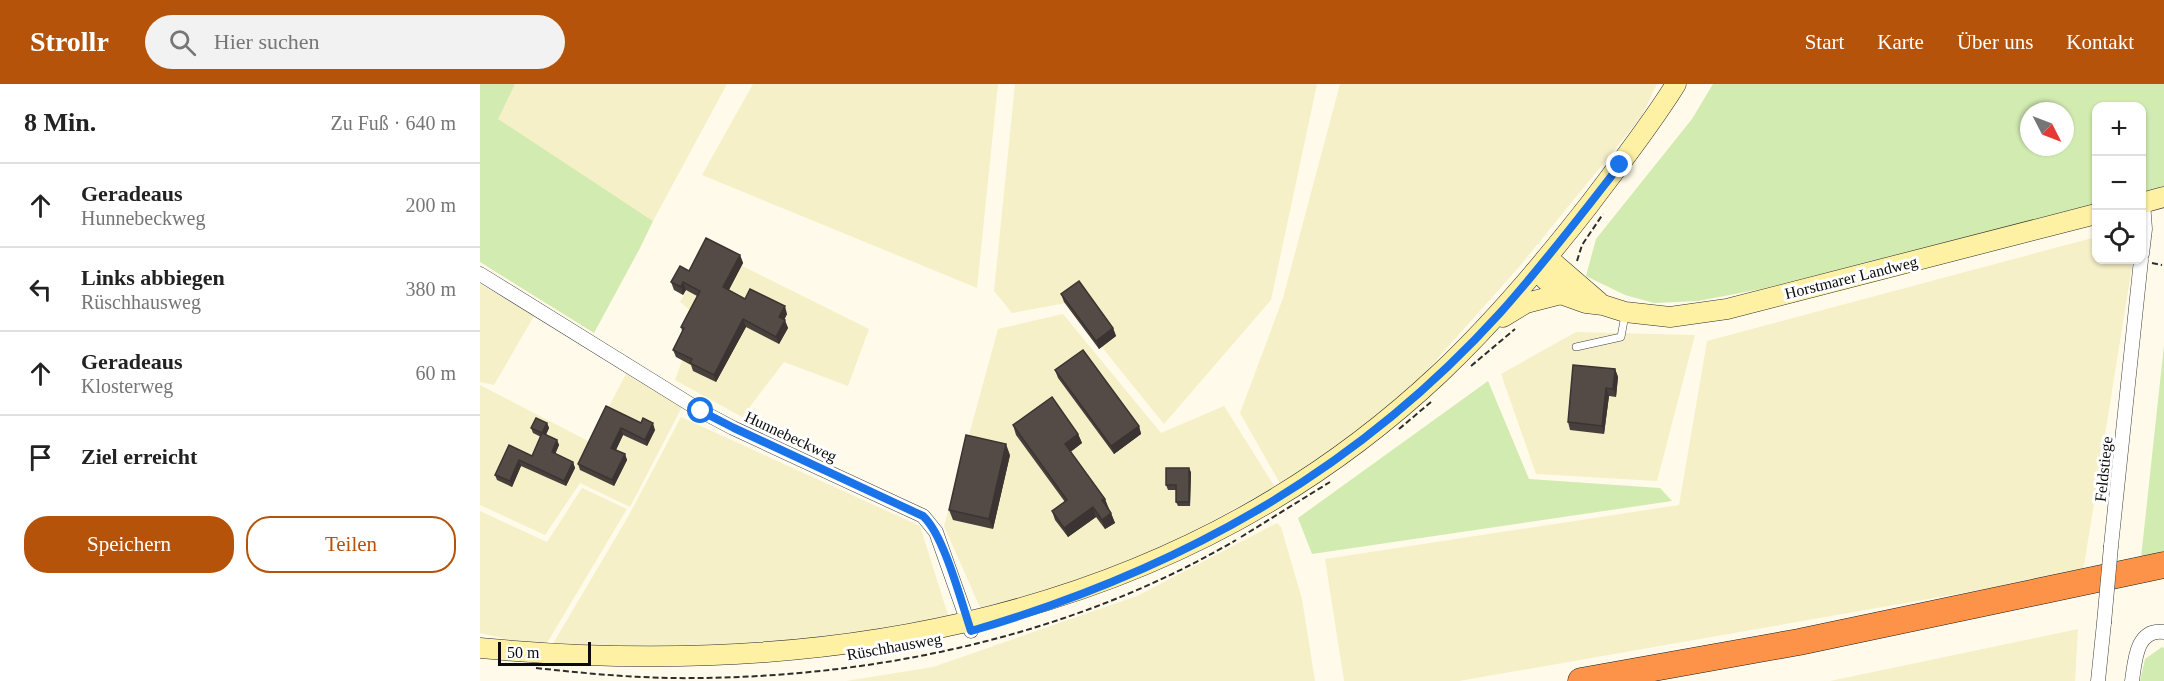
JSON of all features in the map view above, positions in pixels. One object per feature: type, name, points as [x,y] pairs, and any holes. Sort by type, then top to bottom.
[{"type":"highway","points":[[1581,681],[1809,640],[2164,565]]},
{"type":"highway","points":[[1648,681],[1836,646],[2164,578]]},
{"type":"main road","name":"Rüschhausweg","points":[[480,648],[537,656],[641,664],[777,668],[971,631],[1057,604],[1124,578],[1189,548],[1267,505],[1351,448],[1409,401],[1480,333],[1542,264],[1620,165],[1676,84]]},
{"type":"main road","points":[[2146,201],[2164,197]]},
{"type":"main road","name":"Horstmarer Landweg","points":[[1542,264],[1562,294],[1586,303],[1603,305],[1625,312],[1670,318],[1727,309],[2092,215]]},
{"type":"main road","name":"Horstmarer Landweg","points":[[1542,264],[1580,287],[1603,305]]},
{"type":"main road","points":[[1480,333],[1526,303],[1562,294]]},
{"type":"street","name":"Feldstiege","points":[[2098,681],[2141,264]]},
{"type":"street","name":"Hunnebeckweg","points":[[480,274],[701,411],[923,516],[930,523],[940,542],[971,631]]},
{"type":"street","points":[[2132,681],[2136,653],[2142,639],[2152,632],[2164,632]]},
{"type":"lane","points":[[1576,347],[1620,337],[1625,312]]},
{"type":"shaded area","points":[[515,84],[727,84],[653,221],[497,119]]},
{"type":"shaded area","points":[[753,84],[998,84],[977,288],[702,175]]},
{"type":"shaded area","points":[[1015,84],[1317,84],[1271,300],[1164,424],[1066,303],[1012,313],[994,291]]},
{"type":"shaded area","points":[[1340,84],[1657,84],[1641,117],[1519,267],[1405,395],[1282,487],[1240,413],[1283,298]]},
{"type":"shaded area","points":[[2092,238],[2092,264],[2132,264],[2083,572],[1459,681],[1344,681],[1325,559],[1679,505],[1707,341]]},
{"type":"shaded area","points":[[710,250],[869,329],[848,386],[784,362],[742,417],[675,380],[698,316],[680,302]]},
{"type":"shaded area","points":[[480,284],[534,316],[494,385],[480,382]]},
{"type":"shaded area","points":[[1063,314],[1161,433],[1224,406],[1275,487],[1139,560],[986,621],[944,526],[998,329]]},
{"type":"shaded area","points":[[1576,332],[1695,335],[1657,481],[1536,474],[1501,374]]},
{"type":"shaded area","points":[[626,374],[682,407],[630,507],[580,483],[545,535],[480,505],[480,385],[590,442]]},
{"type":"shaded area","points":[[681,417],[920,526],[953,631],[797,652],[548,652],[629,515]]},
{"type":"shaded area","points":[[582,488],[627,509],[544,648],[480,633],[480,511],[547,542]]},
{"type":"shaded area","points":[[1277,523],[1281,527],[1302,599],[1315,681],[846,681],[933,667],[1137,596]]},
{"type":"shaded area","points":[[2078,629],[2075,681],[1830,681]]},
{"type":"green space","points":[[480,84],[515,84],[498,119],[653,221],[594,333],[480,262]]},
{"type":"green space","points":[[1713,84],[2164,84],[2164,188],[2146,193],[2146,102],[2092,102],[2092,206],[1761,289],[1698,301],[1654,303],[1625,295],[1586,276],[1596,239],[1692,119]]},
{"type":"green space","points":[[2164,345],[2164,553],[2141,558]]},
{"type":"green space","points":[[1488,381],[1529,479],[1660,488],[1672,501],[1312,554],[1298,518]]},
{"type":"green space","points":[[2162,647],[2164,648],[2164,681],[2140,681],[2145,659]]},
{"type":"building","points":[[706,238],[740,255],[723,287],[745,299],[750,289],[785,306],[779,317],[785,320],[776,337],[743,319],[714,375],[690,363],[692,359],[673,350],[684,328],[681,327],[700,291],[683,282],[681,287],[671,282],[680,266],[689,271]]},
{"type":"building","points":[[1079,281],[1113,328],[1096,341],[1061,294]]},
{"type":"building","points":[[1083,350],[1139,426],[1111,446],[1055,370]]},
{"type":"building","points":[[1573,365],[1615,369],[1613,389],[1606,388],[1602,426],[1568,422]]},
{"type":"building","points":[[1052,397],[1078,434],[1065,444],[1105,499],[1102,500],[1111,513],[1102,520],[1093,507],[1064,528],[1052,511],[1067,500],[1013,425]]},
{"type":"building","points":[[606,406],[641,423],[643,418],[653,423],[645,440],[621,428],[611,448],[625,454],[612,480],[578,464]]},
{"type":"building","points":[[536,418],[547,423],[542,433],[531,428]]},
{"type":"building","points":[[542,433],[557,440],[552,452],[573,462],[564,481],[519,460],[510,481],[495,475],[509,445],[532,456]]},
{"type":"building","points":[[966,435],[1006,444],[989,519],[949,510]]},
{"type":"building","points":[[1166,468],[1189,468],[1189,502],[1176,502],[1176,485],[1166,485]]},
{"type":"route","points":[[701,411],[923,516],[936,532],[971,631],[1067,601],[1170,558],[1267,505],[1351,448],[1439,374],[1499,313],[1548,258],[1620,165]]}]
